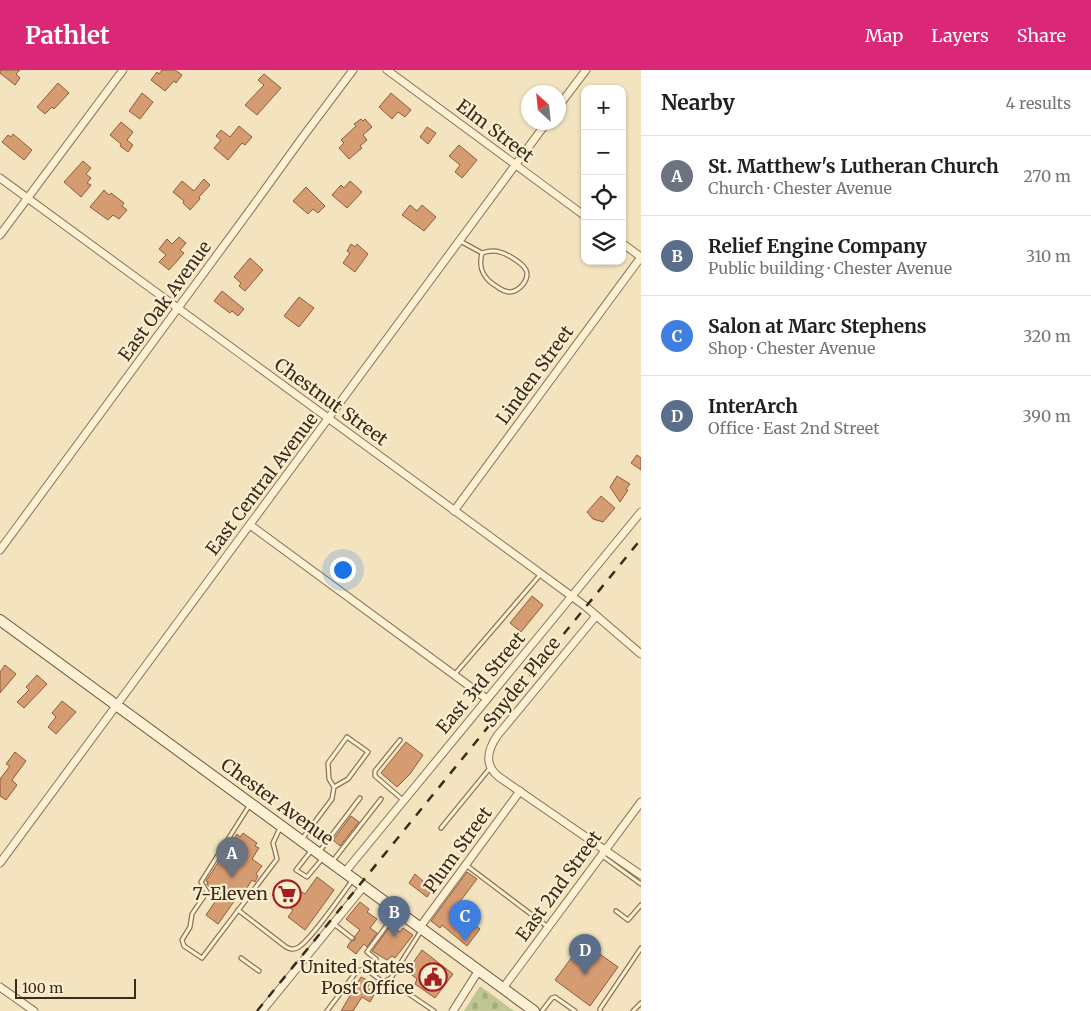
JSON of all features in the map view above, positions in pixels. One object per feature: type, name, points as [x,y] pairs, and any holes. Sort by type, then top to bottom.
[{"type":"main road","name":"Chester Avenue","points":[[0,620],[534,1011]]},
{"type":"street","points":[[0,235],[122,70]]},
{"type":"street","name":"East Oak Avenue","points":[[0,550],[353,70]]},
{"type":"street","name":"Elm Street","points":[[388,70],[581,213]]},
{"type":"street","points":[[566,96],[586,70]]},
{"type":"street","name":"East Central Avenue","points":[[0,864],[541,130]]},
{"type":"street","name":"Chestnut Street","points":[[0,178],[572,597],[641,654]]},
{"type":"street","points":[[626,246],[641,257]]},
{"type":"street","name":"Linden Street","points":[[454,511],[641,257]]},
{"type":"street","name":"East 3rd Street","points":[[350,875],[404,800],[641,512]]},
{"type":"street","points":[[250,525],[488,699]]},
{"type":"street","name":"Snyder Place","points":[[492,770],[488,760],[490,745],[596,616]]},
{"type":"street","points":[[492,770],[602,852],[641,875]]},
{"type":"street","name":"Plum Street","points":[[422,928],[465,865],[520,791]]},
{"type":"street","name":"East 2nd Street","points":[[503,988],[602,852],[641,802]]},
{"type":"street","points":[[262,1011],[364,886]]},
{"type":"street","points":[[453,1011],[478,970]]},
{"type":"street","points":[[0,986],[34,1011]]},
{"type":"lane","points":[[460,240],[482,253]]},
{"type":"lane","points":[[495,250],[505,253],[517,261],[525,268],[527,276],[523,284],[516,291],[508,292],[488,281],[481,271],[482,253],[495,250]]},
{"type":"lane","points":[[454,675],[541,574]]},
{"type":"lane","points":[[302,840],[332,799],[334,787],[329,778],[328,763],[347,737],[368,752],[348,779],[334,787]]},
{"type":"lane","points":[[400,740],[375,771],[375,776],[404,800]]},
{"type":"lane","points":[[441,828],[492,770]]},
{"type":"lane","points":[[360,798],[322,855],[307,877],[296,870],[322,855],[381,799]]},
{"type":"lane","points":[[252,803],[201,882],[208,892],[192,914],[190,927],[182,940],[184,946],[202,958],[277,859],[273,844],[282,826]]},
{"type":"lane","points":[[602,852],[641,884]]},
{"type":"lane","points":[[465,865],[548,926]]},
{"type":"lane","points":[[238,910],[292,950],[308,939],[350,875]]},
{"type":"lane","points":[[616,911],[628,920],[641,905]]},
{"type":"lane","points":[[376,959],[367,952],[398,911]]},
{"type":"lane","points":[[333,924],[352,938]]},
{"type":"lane","points":[[327,1011],[360,969],[367,970],[383,982],[391,978],[422,928]]},
{"type":"lane","points":[[600,1011],[641,948]]},
{"type":"lane","points":[[241,958],[259,971]]},
{"type":"lane","points":[[403,990],[434,1011]]},
{"type":"lane","points":[[542,1011],[552,998],[555,997],[575,1011]]},
{"type":"lane","points":[[633,1011],[641,1003]]},
{"type":"green space","points":[[480,986],[514,1011],[464,1011]]},
{"type":"building","points":[[0,70],[20,70],[16,74],[20,78],[15,85],[0,73]]},
{"type":"building","points":[[162,70],[175,70],[182,75],[176,83],[174,81],[165,91],[151,80],[157,72],[159,74]]},
{"type":"building","points":[[264,74],[281,88],[257,115],[245,105],[264,85],[258,80]]},
{"type":"building","points":[[58,83],[69,93],[54,109],[52,107],[45,114],[37,107]]},
{"type":"building","points":[[142,93],[153,102],[140,119],[129,111]]},
{"type":"building","points":[[391,93],[411,110],[405,117],[398,112],[392,119],[379,107]]},
{"type":"building","points":[[361,119],[363,121],[365,119],[372,127],[363,135],[367,140],[360,146],[362,148],[349,159],[339,148],[344,143],[341,140],[356,126],[354,124]]},
{"type":"building","points":[[121,122],[133,132],[127,140],[133,145],[128,152],[110,135]]},
{"type":"building","points":[[239,126],[252,137],[245,145],[242,143],[228,160],[214,148],[221,140],[216,136],[221,130],[230,137]]},
{"type":"building","points":[[427,127],[436,133],[428,144],[420,137]]},
{"type":"building","points":[[13,134],[32,150],[24,160],[2,142],[8,135],[11,137]]},
{"type":"building","points":[[459,145],[477,160],[462,178],[455,172],[460,165],[449,156]]},
{"type":"building","points":[[83,161],[91,168],[86,174],[91,178],[87,183],[91,185],[81,197],[64,182]]},
{"type":"building","points":[[204,179],[210,185],[190,210],[183,203],[184,201],[173,192],[182,181],[194,191]]},
{"type":"building","points":[[350,181],[362,192],[347,208],[332,195],[341,185],[344,188]]},
{"type":"building","points":[[306,187],[325,206],[318,213],[313,209],[308,214],[293,201]]},
{"type":"building","points":[[104,190],[124,203],[122,206],[127,210],[119,219],[113,215],[108,220],[90,207]]},
{"type":"building","points":[[410,205],[417,211],[422,205],[436,217],[424,231],[402,215]]},
{"type":"building","points":[[179,237],[186,243],[180,250],[184,253],[169,270],[159,262],[166,255],[159,249],[167,239],[172,244]]},
{"type":"building","points":[[351,244],[355,247],[357,244],[368,254],[355,272],[343,263],[350,253],[347,251]]},
{"type":"building","points":[[250,258],[263,270],[245,291],[239,286],[241,283],[234,277]]},
{"type":"building","points":[[222,291],[244,309],[238,316],[232,311],[230,313],[214,301]]},
{"type":"building","points":[[299,297],[314,308],[299,327],[284,316]]},
{"type":"building","points":[[637,455],[641,458],[641,470],[631,463]]},
{"type":"building","points":[[617,476],[630,484],[620,502],[610,487]]},
{"type":"building","points":[[601,496],[615,508],[603,522],[593,519],[587,512]]},
{"type":"building","points":[[532,596],[543,605],[521,632],[510,623]]},
{"type":"building","points":[[5,665],[16,674],[0,693],[0,672]]},
{"type":"building","points":[[37,675],[47,684],[24,708],[17,702],[29,690],[26,687]]},
{"type":"building","points":[[62,701],[76,712],[56,734],[48,727],[56,717],[52,713]]},
{"type":"building","points":[[406,742],[423,755],[410,774],[397,787],[381,773]]},
{"type":"building","points":[[15,752],[26,761],[12,780],[17,785],[6,800],[0,796],[0,779],[10,766],[6,764]]},
{"type":"building","points":[[351,816],[359,822],[340,846],[333,840]]},
{"type":"building","points":[[243,833],[257,843],[255,846],[259,848],[252,859],[262,866],[256,874],[258,876],[255,882],[252,880],[245,891],[243,889],[218,924],[206,915],[221,893],[209,887],[206,881],[237,834],[240,837]]},
{"type":"building","points":[[467,872],[477,879],[455,908],[480,929],[467,946],[442,925],[440,928],[431,921]]},
{"type":"building","points":[[415,874],[424,882],[426,879],[435,885],[427,897],[409,883]]},
{"type":"building","points":[[317,877],[334,890],[305,930],[288,917],[293,910],[272,895],[283,880],[305,894]]},
{"type":"building","points":[[360,902],[369,909],[367,912],[377,919],[370,928],[377,933],[367,947],[364,944],[356,954],[347,947],[351,941],[355,940],[355,936],[360,930],[346,919]]},
{"type":"building","points":[[391,925],[400,932],[403,928],[413,935],[395,958],[392,956],[387,960],[372,951]]},
{"type":"building","points":[[583,942],[618,967],[590,1006],[555,980]]},
{"type":"building","name":"United States Post Office","points":[[422,950],[453,974],[435,998],[415,984],[417,979],[407,971]]},
{"type":"building","points":[[361,977],[371,982],[367,988],[375,993],[370,1002],[362,997],[353,1011],[341,1011]]},
{"type":"railway","points":[[257,1011],[641,539]]},
{"type":"place","name":"St. Matthew's Lutheran Church","points":[[232,878]]},
{"type":"place","name":"7-Eleven","points":[[287,894]]},
{"type":"place","name":"Relief Engine Company","points":[[394,937]]},
{"type":"place","name":"Salon at Marc Stephens","points":[[465,941]]},
{"type":"place","name":"InterArch","points":[[585,975]]},
{"type":"place","name":"United States Post Office","points":[[433,977]]}]
